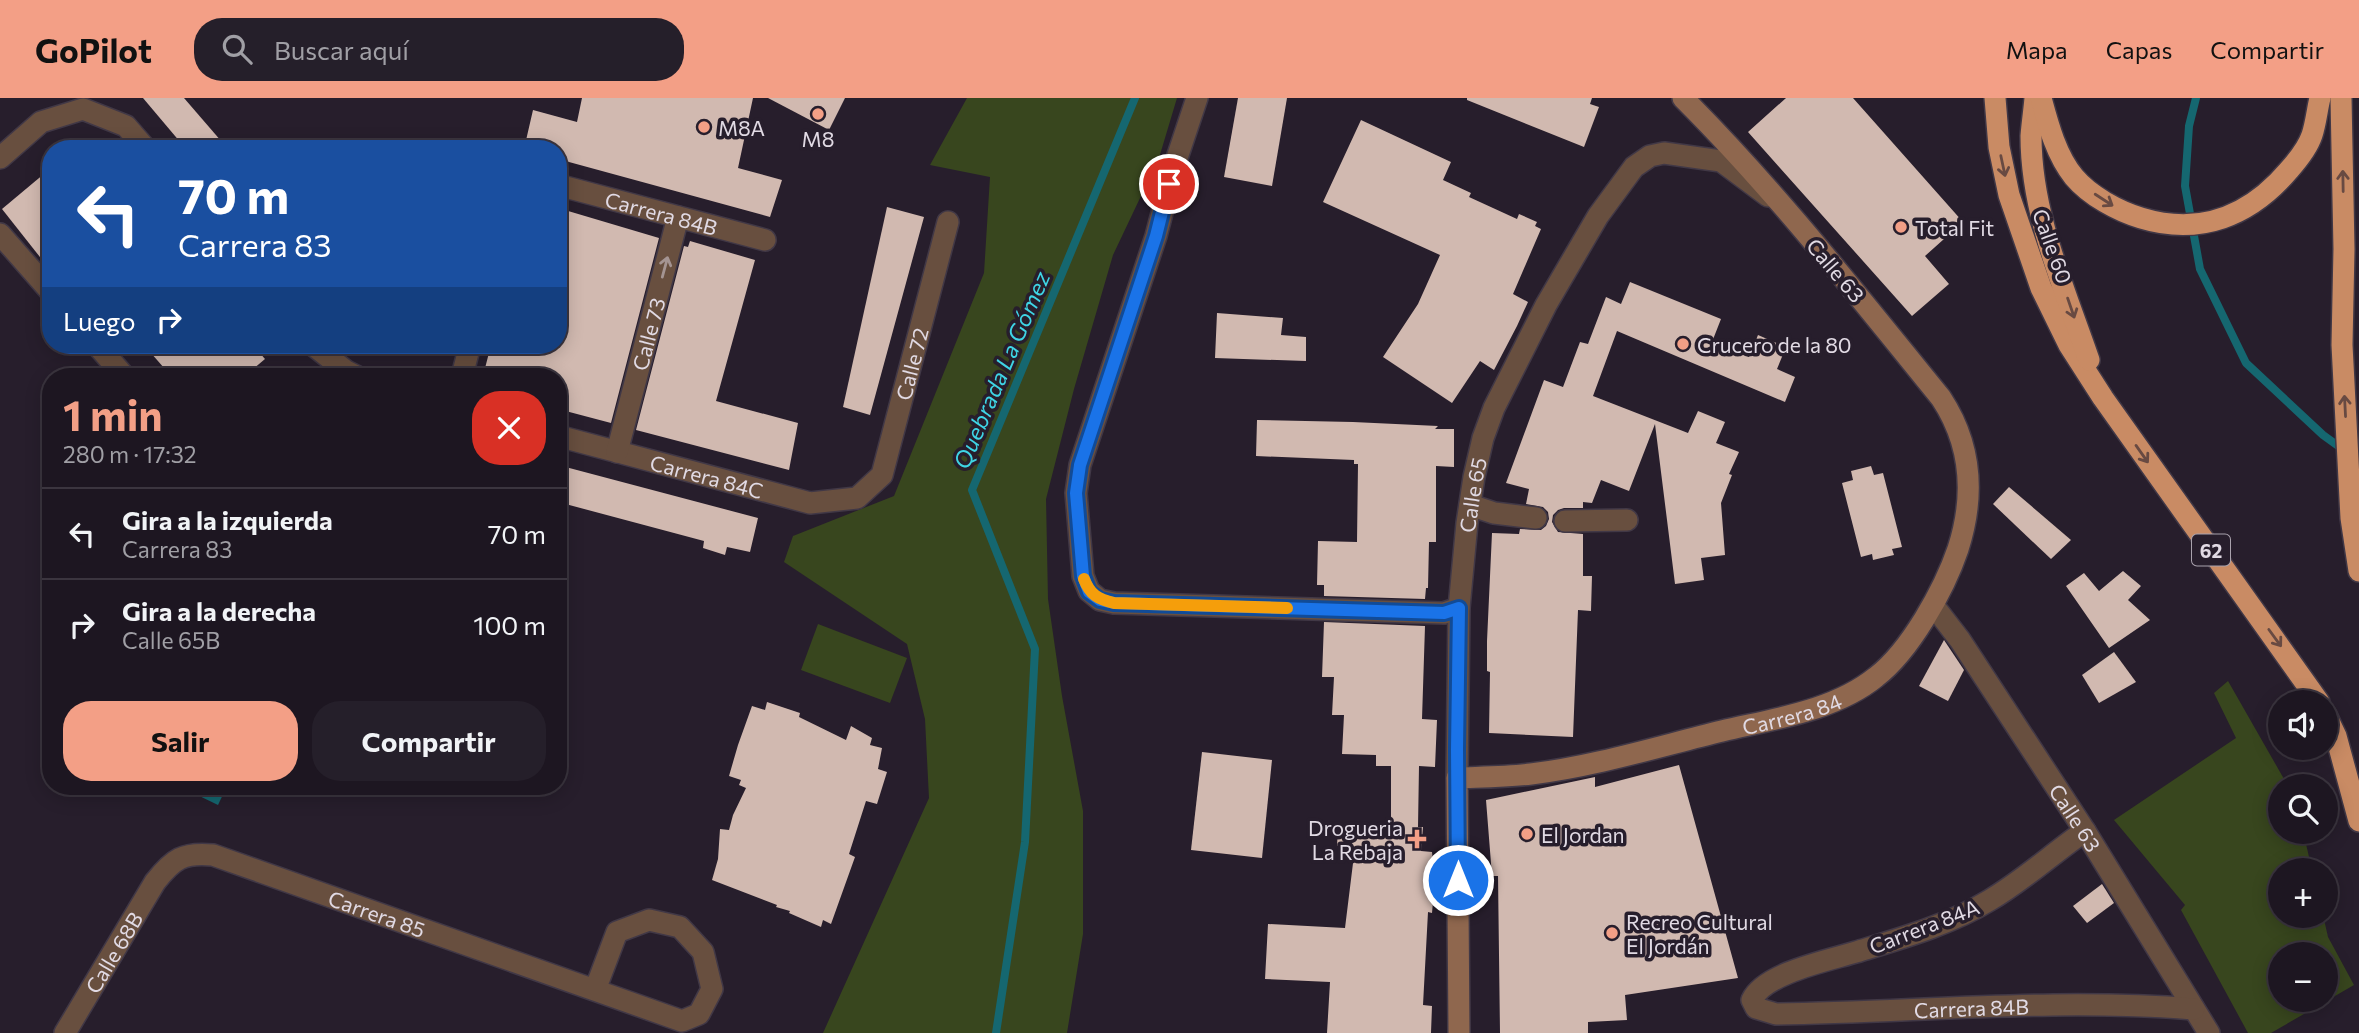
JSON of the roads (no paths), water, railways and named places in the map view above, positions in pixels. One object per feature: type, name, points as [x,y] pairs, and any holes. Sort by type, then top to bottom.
[{"type":"highway","name":"Calle 60","points":[[1995,98],[1999,147],[2009,195],[2041,288],[2069,345],[2103,398]]},
{"type":"highway","points":[[2035,98],[2031,135],[2039,205],[2047,240],[2103,398]]},
{"type":"highway","points":[[2041,98],[2050,129],[2074,177],[2098,197],[2125,213],[2154,222],[2184,226],[2216,221],[2247,208],[2274,188],[2295,164],[2312,136],[2320,98]]},
{"type":"highway","points":[[2341,98],[2344,249],[2342,345],[2351,518],[2359,571]]},
{"type":"highway","name":"62","points":[[2103,398],[2310,690]]},
{"type":"highway","points":[[2338,743],[2359,821]]},
{"type":"main road","name":"Calle 63","points":[[1683,98],[1783,207],[1941,398],[1957,425],[1967,457]]},
{"type":"main road","name":"Carrera 84","points":[[1457,778],[1531,774],[1578,765],[1813,708],[1852,692],[1878,676],[1898,655],[1933,605],[1954,562],[1963,531],[1970,489],[1967,457]]},
{"type":"main road","name":"Calle 65","points":[[1457,778],[1459,1033]]},
{"type":"street","points":[[1197,98],[1174,167],[1156,236],[1080,465],[1076,493],[1083,576],[1089,592],[1100,600],[1114,603],[1444,613],[1459,608]]},
{"type":"street","points":[[0,158],[41,122],[83,109],[126,126],[138,140]]},
{"type":"street","name":"Calle 65","points":[[1457,778],[1459,608],[1470,505],[1483,438],[1494,408],[1577,247],[1634,167],[1650,156],[1664,153],[1721,161],[1783,207]]},
{"type":"street","name":"Carrera 84B","points":[[567,187],[765,240]]},
{"type":"street","name":"Calle 73","points":[[617,452],[678,217]]},
{"type":"street","name":"Calle 72","points":[[857,498],[882,475],[948,222]]},
{"type":"street","points":[[0,234],[42,282]]},
{"type":"street","points":[[105,354],[117,368]]},
{"type":"street","points":[[325,354],[343,368]]},
{"type":"street","name":"Carrera 84C","points":[[567,438],[810,503],[857,498]]},
{"type":"street","points":[[1470,505],[1494,513],[1536,518]]},
{"type":"street","points":[[1565,521],[1627,520]]},
{"type":"street","name":"Calle 63","points":[[1933,605],[1960,640],[2085,831],[2209,1033]]},
{"type":"street","name":"Carrera 84A","points":[[1752,1000],[1755,993],[1790,972],[1955,919],[2003,892],[2085,831]]},
{"type":"street","name":"Carrera 85","points":[[162,872],[181,857],[190,854],[213,855],[681,1021],[699,1014],[712,989],[703,952],[680,927],[649,920],[617,932],[594,990]]},
{"type":"street","name":"Calle 68B","points":[[65,1033],[162,872]]},
{"type":"street","name":"Carrera 84B","points":[[1752,1000],[1756,1008],[1776,1014],[2039,1004],[2136,1004],[2194,1009]]},
{"type":"water","points":[[197,795],[223,795],[218,805]]},
{"type":"waterway","name":"Quebrada La Gómez","points":[[996,1033],[1025,842],[1035,649],[972,490],[1135,98]]},
{"type":"waterway","points":[[2196,98],[2189,126],[2185,186],[2200,269],[2246,363],[2323,435],[2359,461]]},
{"type":"place","name":"M8","points":[[818,114]]},
{"type":"place","name":"M8A","points":[[704,127]]},
{"type":"place","name":"Total Fit","points":[[1901,227]]},
{"type":"place","name":"Crucero de la 80","points":[[1683,344]]},
{"type":"place","name":"El Jordan","points":[[1527,834]]},
{"type":"place","name":"Drogueria La Rebaja","points":[[1417,839]]},
{"type":"place","name":"Recreo Cultural El Jordán","points":[[1612,933]]}]
